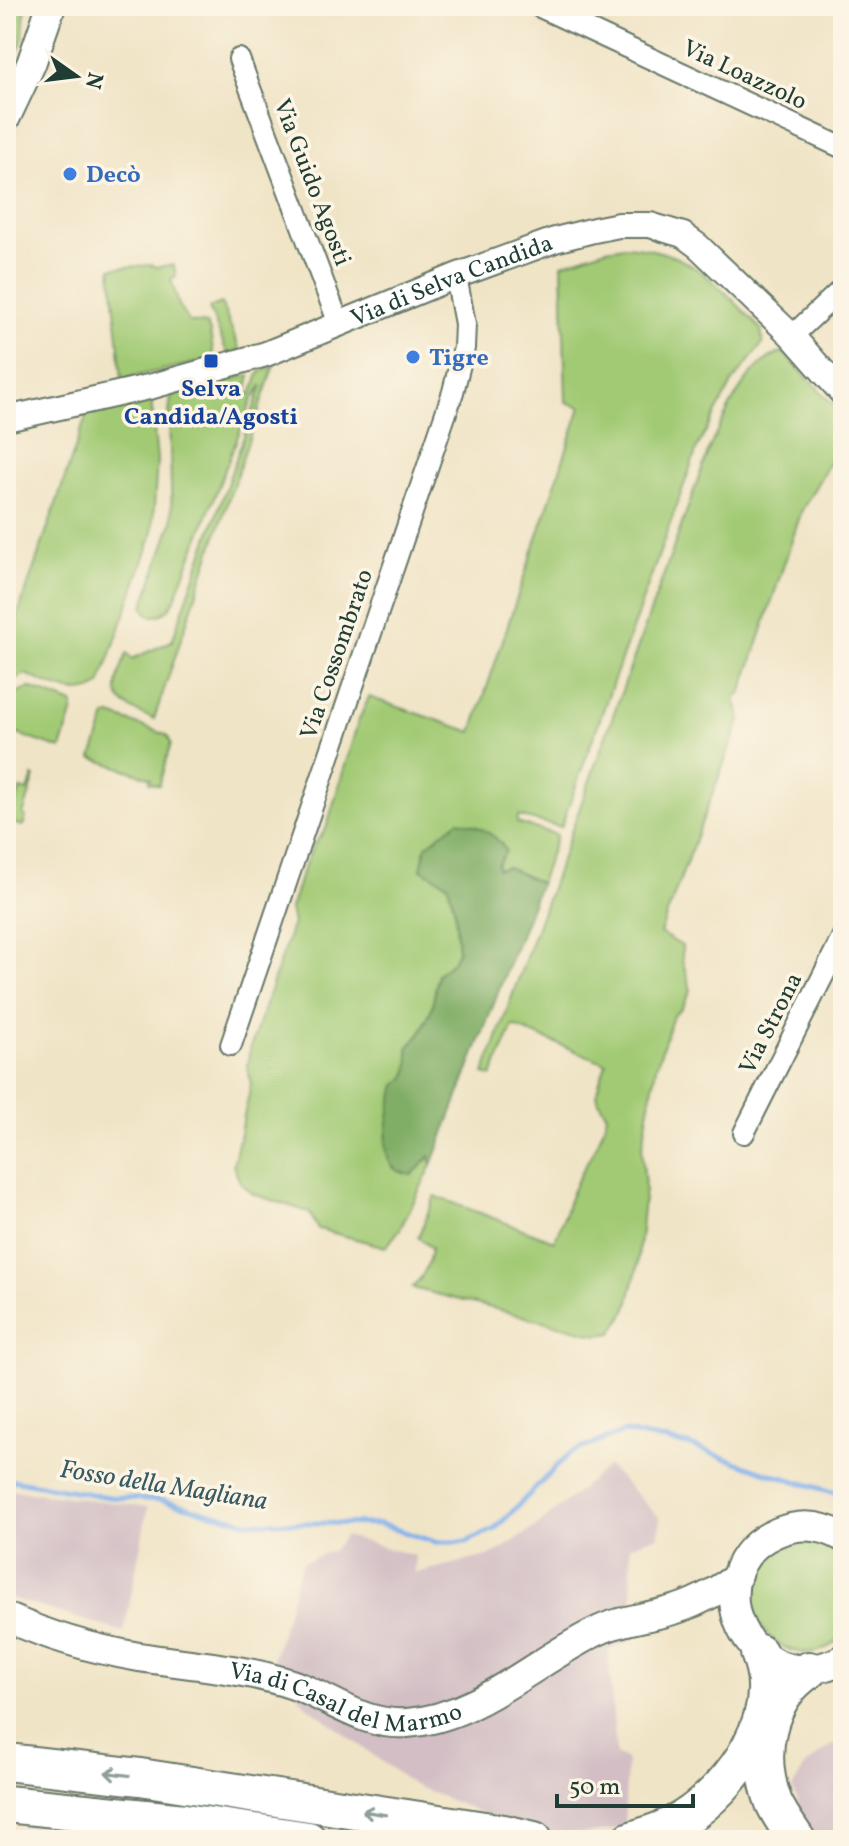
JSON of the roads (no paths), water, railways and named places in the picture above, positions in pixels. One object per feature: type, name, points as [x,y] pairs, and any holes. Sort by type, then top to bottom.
[{"type":"highway","points":[[631,1840],[657,1832],[686,1817],[713,1794],[737,1766],[765,1709],[767,1683],[759,1653]]},
{"type":"highway","points":[[797,1840],[775,1806],[765,1774],[765,1751],[777,1704],[809,1670]]},
{"type":"highway","points":[[6,1762],[140,1777],[534,1840]]},
{"type":"highway","points":[[6,1804],[185,1822],[308,1840]]},
{"type":"main road","points":[[10,101],[51,6]]},
{"type":"main road","points":[[843,1537],[830,1530],[806,1526],[783,1530],[762,1541],[754,1548],[736,1578],[733,1600],[737,1622],[759,1653],[782,1666],[809,1670],[843,1659]]},
{"type":"main road","name":"Via di Casal del Marmo","points":[[6,1617],[87,1646],[224,1668],[276,1680],[296,1686],[357,1716],[390,1724],[426,1721],[456,1711],[597,1631],[625,1620],[668,1612],[711,1595],[736,1578]]},
{"type":"main road","name":"Via di Casal del Marmo","points":[[668,1612],[705,1613],[737,1622]]},
{"type":"street","name":"Via Loazzolo","points":[[538,6],[843,148]]},
{"type":"street","name":"Via Guido Agosti","points":[[239,59],[339,324]]},
{"type":"street","name":"Via di Selva Candida","points":[[6,419],[153,386],[266,354],[456,276],[581,233],[619,225],[650,225],[683,235],[698,246],[792,336],[843,394]]},
{"type":"street","name":"Via Cossombrato","points":[[231,1045],[453,392],[464,348],[465,324],[456,276]]},
{"type":"street","points":[[792,336],[843,288]]},
{"type":"street","name":"Via Strona","points":[[744,1133],[843,936]]},
{"type":"waterway","name":"Fosso della Magliana","points":[[6,1479],[109,1497],[161,1500],[246,1522],[379,1524],[435,1542],[466,1542],[495,1529],[570,1453],[624,1432],[688,1445],[843,1495]]},
{"type":"place","name":"Decò","points":[[70,174]]},
{"type":"place","name":"Tigre","points":[[413,357]]},
{"type":"place","name":"Selva Candida/Agosti","points":[[211,361]]}]
